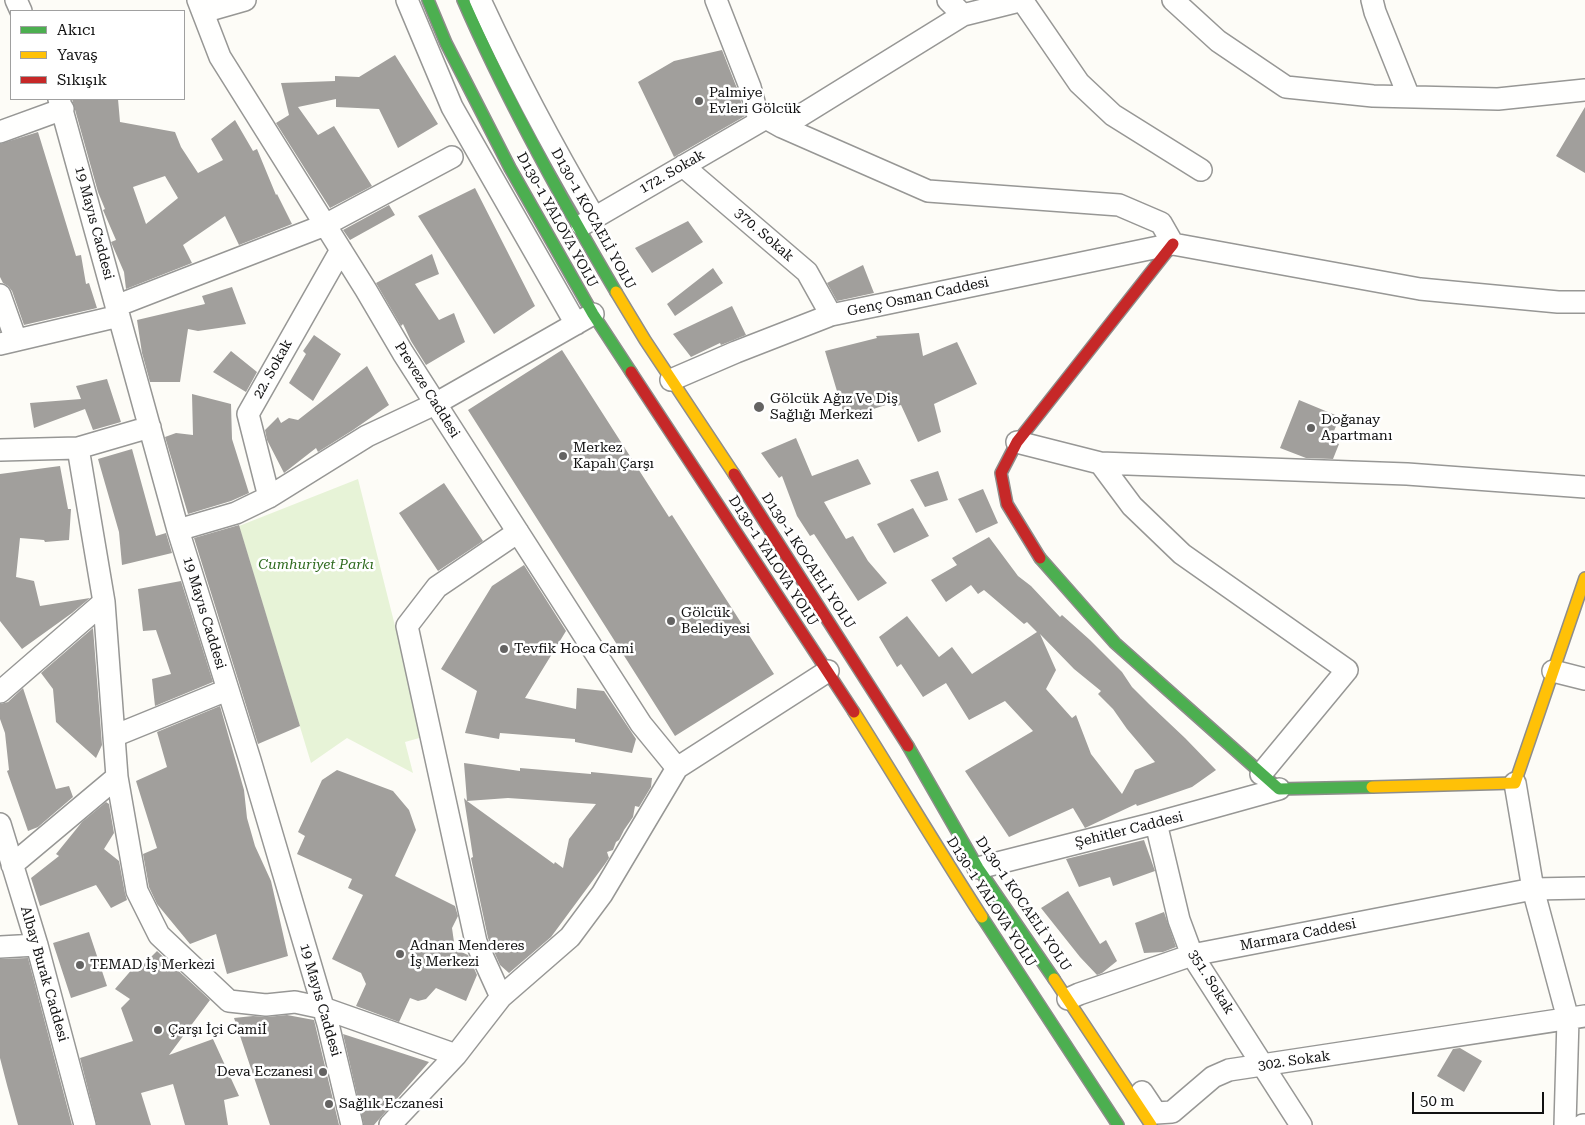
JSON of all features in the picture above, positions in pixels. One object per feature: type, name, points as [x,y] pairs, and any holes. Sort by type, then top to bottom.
[{"type":"main road","name":"D130-1 YALOVA YOLU","points":[[428,0],[446,43],[584,319],[828,670],[906,793],[946,862],[1118,1125]]},
{"type":"main road","name":"D130-1 KOCAELİ YOLU","points":[[463,0],[479,37],[562,200],[586,222],[645,340],[762,516],[911,750],[978,868],[1074,996],[1151,1125]]},
{"type":"main road","points":[[1173,244],[1017,442],[1001,473],[1007,504],[1040,558],[1115,643],[1279,789],[1515,783],[1585,578]]},
{"type":"street","points":[[200,6],[245,0]]},
{"type":"street","points":[[178,530],[236,514],[269,497],[367,436],[435,404],[584,319],[452,107],[407,0]]},
{"type":"street","points":[[480,0],[560,160],[586,222]]},
{"type":"street","points":[[716,0],[750,87],[757,113],[928,191],[1119,205],[1161,223],[1173,244],[1420,289],[1558,302],[1585,302]]},
{"type":"street","points":[[948,0],[963,15]]},
{"type":"street","points":[[1023,0],[1079,83],[1113,114],[1201,170]]},
{"type":"street","name":"172. Sokak","points":[[586,222],[683,166],[774,122],[963,15],[1023,0]]},
{"type":"street","points":[[1372,0],[1409,97]]},
{"type":"street","points":[[1184,4],[1218,41],[1286,87],[1373,96],[1498,99],[1585,90]]},
{"type":"street","name":"Preveze Caddesi","points":[[200,6],[220,57],[435,404],[641,724],[677,768]]},
{"type":"street","points":[[0,132],[61,104]]},
{"type":"street","name":"19 Mayıs Caddesi","points":[[61,104],[178,530],[323,1008],[352,1125]]},
{"type":"street","points":[[0,295],[8,342],[118,311],[325,225],[452,157]]},
{"type":"street","name":"370. Sokak","points":[[683,166],[807,272],[831,315]]},
{"type":"street","name":"Genç Osman Caddesi","points":[[671,380],[831,315],[1173,244]]},
{"type":"street","name":"22. Sokak","points":[[269,497],[248,414],[341,250]]},
{"type":"street","points":[[0,450],[78,448],[150,427]]},
{"type":"street","points":[[1017,442],[1100,463],[1407,474],[1585,487]]},
{"type":"street","points":[[78,448],[104,602],[117,777],[137,891],[159,935],[228,1001],[266,1005],[295,1002],[323,1008],[456,1056]]},
{"type":"street","points":[[1100,463],[1132,506],[1182,554],[1347,670],[1261,774]]},
{"type":"street","points":[[501,997],[476,942],[407,626],[437,586],[518,532]]},
{"type":"street","points":[[0,692],[104,602]]},
{"type":"street","points":[[390,1125],[456,1056],[501,997],[570,937],[602,894],[677,768],[828,670]]},
{"type":"street","points":[[1553,671],[1585,678]]},
{"type":"street","points":[[114,736],[228,690]]},
{"type":"street","points":[[12,865],[117,777]]},
{"type":"street","points":[[1515,783],[1533,889],[1576,1018],[1564,1125]]},
{"type":"street","name":"Şehitler Caddesi","points":[[978,868],[1156,823],[1279,789]]},
{"type":"street","name":"351. Sokak","points":[[1156,823],[1179,920],[1192,955],[1301,1125]]},
{"type":"street","name":"Albay Burak Caddesi","points":[[0,824],[37,945],[85,1125]]},
{"type":"street","name":"Marmara Caddesi","points":[[1074,996],[1192,955],[1533,889],[1585,888]]},
{"type":"street","points":[[0,947],[37,945]]},
{"type":"street","name":"302. Sokak","points":[[1074,996],[1156,1113],[1172,1112],[1213,1077],[1229,1070],[1576,1018]]},
{"type":"green space","name":"Cumhuriyet Parkı","points":[[358,479],[423,737],[405,742],[413,773],[347,738],[311,763],[239,526]]},
{"type":"building","name":"Palmiye Evleri Gölcük","points":[[722,50],[738,91],[745,116],[674,157],[638,82],[674,61]]},
{"type":"building","points":[[395,55],[438,124],[398,148],[379,109],[336,107],[336,99],[298,107],[318,135],[334,126],[372,186],[330,208],[276,123],[289,115],[281,83],[335,81],[335,76],[359,77]]},
{"type":"building","points":[[72,100],[118,100],[120,122],[175,132],[181,147],[198,173],[223,160],[211,139],[235,120],[253,151],[257,149],[276,195],[292,224],[239,245],[225,216],[183,245],[192,263],[126,289],[124,272],[111,242],[116,240],[103,210],[105,209],[98,192]],"holes":[[[165,176],[178,198],[146,224],[133,187]]]},
{"type":"building","points":[[1585,107],[1585,173],[1556,156]]},
{"type":"building","points":[[38,132],[76,256],[81,255],[86,284],[89,283],[97,308],[24,325],[12,291],[3,283],[0,277],[0,144]]},
{"type":"building","points":[[475,188],[535,306],[494,334],[418,216]]},
{"type":"building","points":[[389,205],[395,215],[350,240],[343,230]]},
{"type":"building","points":[[688,221],[703,242],[652,273],[635,248]]},
{"type":"building","points":[[432,254],[439,274],[415,284],[439,320],[454,313],[465,342],[426,365],[403,324],[401,326],[376,283]]},
{"type":"building","points":[[863,265],[874,293],[837,301],[827,283]]},
{"type":"building","points":[[713,268],[723,283],[675,316],[667,304]]},
{"type":"building","points":[[232,287],[246,324],[198,331],[188,329],[180,382],[150,382],[142,353],[137,320],[205,304],[202,296]]},
{"type":"building","points":[[732,306],[746,335],[721,345],[720,343],[691,357],[673,334]]},
{"type":"building","points":[[919,333],[923,356],[957,342],[977,384],[934,404],[941,432],[918,442],[901,405],[893,407],[892,403],[845,418],[825,351],[877,338],[876,336]]},
{"type":"building","points":[[314,335],[341,354],[313,401],[289,383],[306,354],[303,351]]},
{"type":"building","points":[[562,350],[669,517],[672,515],[774,674],[675,736],[468,410]]},
{"type":"building","points":[[231,351],[257,372],[246,392],[213,372]]},
{"type":"building","points":[[367,366],[389,405],[318,452],[316,448],[284,473],[267,440],[265,430],[278,417],[281,423],[289,418],[298,420]]},
{"type":"building","points":[[107,379],[121,422],[93,430],[85,409],[34,428],[30,403],[81,399],[76,386]]},
{"type":"building","points":[[192,394],[231,404],[232,439],[249,493],[231,501],[188,514],[165,437],[176,433],[193,435]]},
{"type":"building","name":"Doğanay Apartmanı","points":[[1299,400],[1340,417],[1330,440],[1339,444],[1333,459],[1306,458],[1280,448]]},
{"type":"building","points":[[796,438],[812,476],[858,459],[871,484],[824,502],[846,539],[853,536],[868,561],[887,583],[858,601],[814,534],[810,536],[797,516],[782,476],[779,478],[761,453]]},
{"type":"building","points":[[132,449],[156,536],[166,533],[172,553],[122,565],[119,532],[98,459]]},
{"type":"building","points":[[60,466],[68,509],[71,509],[69,540],[45,542],[44,540],[20,538],[16,577],[34,581],[40,606],[90,598],[22,649],[0,621],[0,474]]},
{"type":"building","points":[[938,471],[948,500],[925,507],[910,480]]},
{"type":"building","points":[[444,483],[483,541],[438,571],[399,513]]},
{"type":"building","points":[[983,489],[998,523],[976,533],[958,499]]},
{"type":"building","points":[[913,508],[929,536],[894,553],[877,524]]},
{"type":"building","points":[[239,525],[300,726],[258,744],[194,538]]},
{"type":"building","points":[[989,537],[1018,576],[1031,586],[1060,617],[1062,615],[1090,640],[1122,672],[1132,687],[1216,770],[1192,787],[1137,806],[1136,804],[1085,828],[1073,808],[1009,837],[965,771],[1033,731],[1005,701],[969,720],[946,683],[923,697],[901,664],[897,667],[879,637],[907,616],[939,657],[952,647],[972,674],[1037,632],[1027,622],[1024,624],[984,590],[978,594],[971,585],[946,602],[931,580],[957,565],[952,558]],"holes":[[[1040,634],[1074,669],[1101,691],[1098,694],[1113,709],[1155,762],[1135,770],[1122,794],[1091,754],[1076,715],[1072,718],[1046,689],[1056,670]]]},
{"type":"building","name":"Tevfik Hoca Cami","points":[[524,565],[566,631],[525,698],[576,709],[577,688],[604,691],[636,739],[632,753],[575,742],[575,739],[500,733],[499,739],[465,733],[477,691],[441,669],[492,586]]},
{"type":"building","points":[[181,581],[213,682],[155,706],[152,679],[171,674],[156,630],[143,631],[138,589]]},
{"type":"building","points":[[93,628],[102,745],[96,758],[56,722],[53,689],[41,673]]},
{"type":"building","points":[[23,688],[56,789],[69,786],[73,797],[38,827],[28,831],[7,771],[9,770],[5,733],[0,719],[0,704],[8,702]]},
{"type":"building","points":[[220,706],[244,790],[247,818],[255,846],[271,881],[288,956],[227,974],[216,934],[190,944],[157,904],[149,887],[143,854],[157,848],[136,781],[167,767],[157,732]]},
{"type":"building","points":[[464,763],[520,771],[520,768],[652,778],[651,787],[639,807],[635,806],[633,817],[616,842],[613,850],[607,852],[609,858],[605,864],[551,937],[509,973],[500,965],[488,938],[471,858],[473,857],[464,798],[467,801]],"holes":[[[508,798],[596,804],[569,839],[563,868],[555,862],[554,864],[467,801]]]},
{"type":"building","points":[[337,770],[393,791],[409,810],[416,830],[395,876],[455,906],[458,916],[452,928],[455,949],[468,955],[477,975],[466,1001],[436,988],[426,999],[418,1001],[410,998],[399,1022],[356,1006],[366,984],[361,973],[332,959],[363,895],[348,888],[352,879],[297,854],[305,836],[298,832],[322,780]]},
{"type":"building","points":[[106,802],[109,804],[114,833],[104,849],[119,861],[127,900],[111,908],[96,885],[40,906],[31,878],[59,856],[56,854],[82,822]]},
{"type":"building","points":[[1144,840],[1155,871],[1113,886],[1110,877],[1079,887],[1066,859]]},
{"type":"building","points":[[1068,891],[1100,944],[1106,940],[1117,961],[1097,975],[1080,957],[1041,908]]},
{"type":"building","points":[[1164,912],[1176,947],[1163,952],[1144,953],[1135,923]]},
{"type":"building","name":"TEMAD İş Merkezi","points":[[89,932],[107,986],[71,998],[53,943]]},
{"type":"building","points":[[157,951],[210,1000],[169,1055],[213,1039],[239,1096],[224,1100],[228,1125],[185,1125],[173,1084],[141,1093],[151,1125],[97,1125],[80,1058],[133,1041],[121,1008],[130,999],[115,989],[134,967],[140,968]]},
{"type":"building","points":[[28,958],[72,1125],[18,1125],[7,1085],[0,1058],[0,959]]},
{"type":"building","points":[[287,1015],[314,1020],[339,1125],[270,1125],[234,1018]]},
{"type":"building","points":[[343,1034],[429,1062],[374,1125],[364,1125]]},
{"type":"building","points":[[1460,1048],[1482,1061],[1464,1092],[1437,1076],[1453,1049]]},
{"type":"traffic: fast","points":[[428,0],[446,43],[510,168],[593,314],[631,372]]},
{"type":"traffic: fast","points":[[463,0],[535,148],[616,292]]},
{"type":"traffic: fast","points":[[1040,558],[1115,643],[1279,789],[1372,787]]},
{"type":"traffic: fast","points":[[908,746],[978,868],[1054,979]]},
{"type":"traffic: fast","points":[[982,917],[1118,1125]]},
{"type":"traffic: slow","points":[[616,292],[645,340],[734,474]]},
{"type":"traffic: slow","points":[[1372,787],[1515,783],[1585,578]]},
{"type":"traffic: slow","points":[[854,712],[982,917]]},
{"type":"traffic: slow","points":[[1054,979],[1151,1125]]},
{"type":"traffic: jam","points":[[1040,558],[1007,504],[1001,473],[1017,442],[1173,244]]},
{"type":"traffic: jam","points":[[631,372],[854,712]]},
{"type":"traffic: jam","points":[[734,474],[908,746]]},
{"type":"place","name":"Palmiye Evleri Gölcük","points":[[699,101]]},
{"type":"place","name":"Gölcük Ağız Ve Diş Sağlığı Merkezi","points":[[759,407]]},
{"type":"place","name":"Doğanay Apartmanı","points":[[1311,428]]},
{"type":"place","name":"Merkez Kapalı Çarşı","points":[[563,456]]},
{"type":"place","name":"Gölcük Belediyesi","points":[[671,621]]},
{"type":"place","name":"Tevfik Hoca Cami","points":[[504,649]]},
{"type":"place","name":"Adnan Menderes İş Merkezi","points":[[400,954]]},
{"type":"place","name":"TEMAD İş Merkezi","points":[[80,965]]},
{"type":"place","name":"Çarşı İçi Camiİ","points":[[158,1030]]},
{"type":"place","name":"Deva Eczanesi","points":[[323,1072]]},
{"type":"place","name":"Sağlık Eczanesi","points":[[329,1104]]}]
